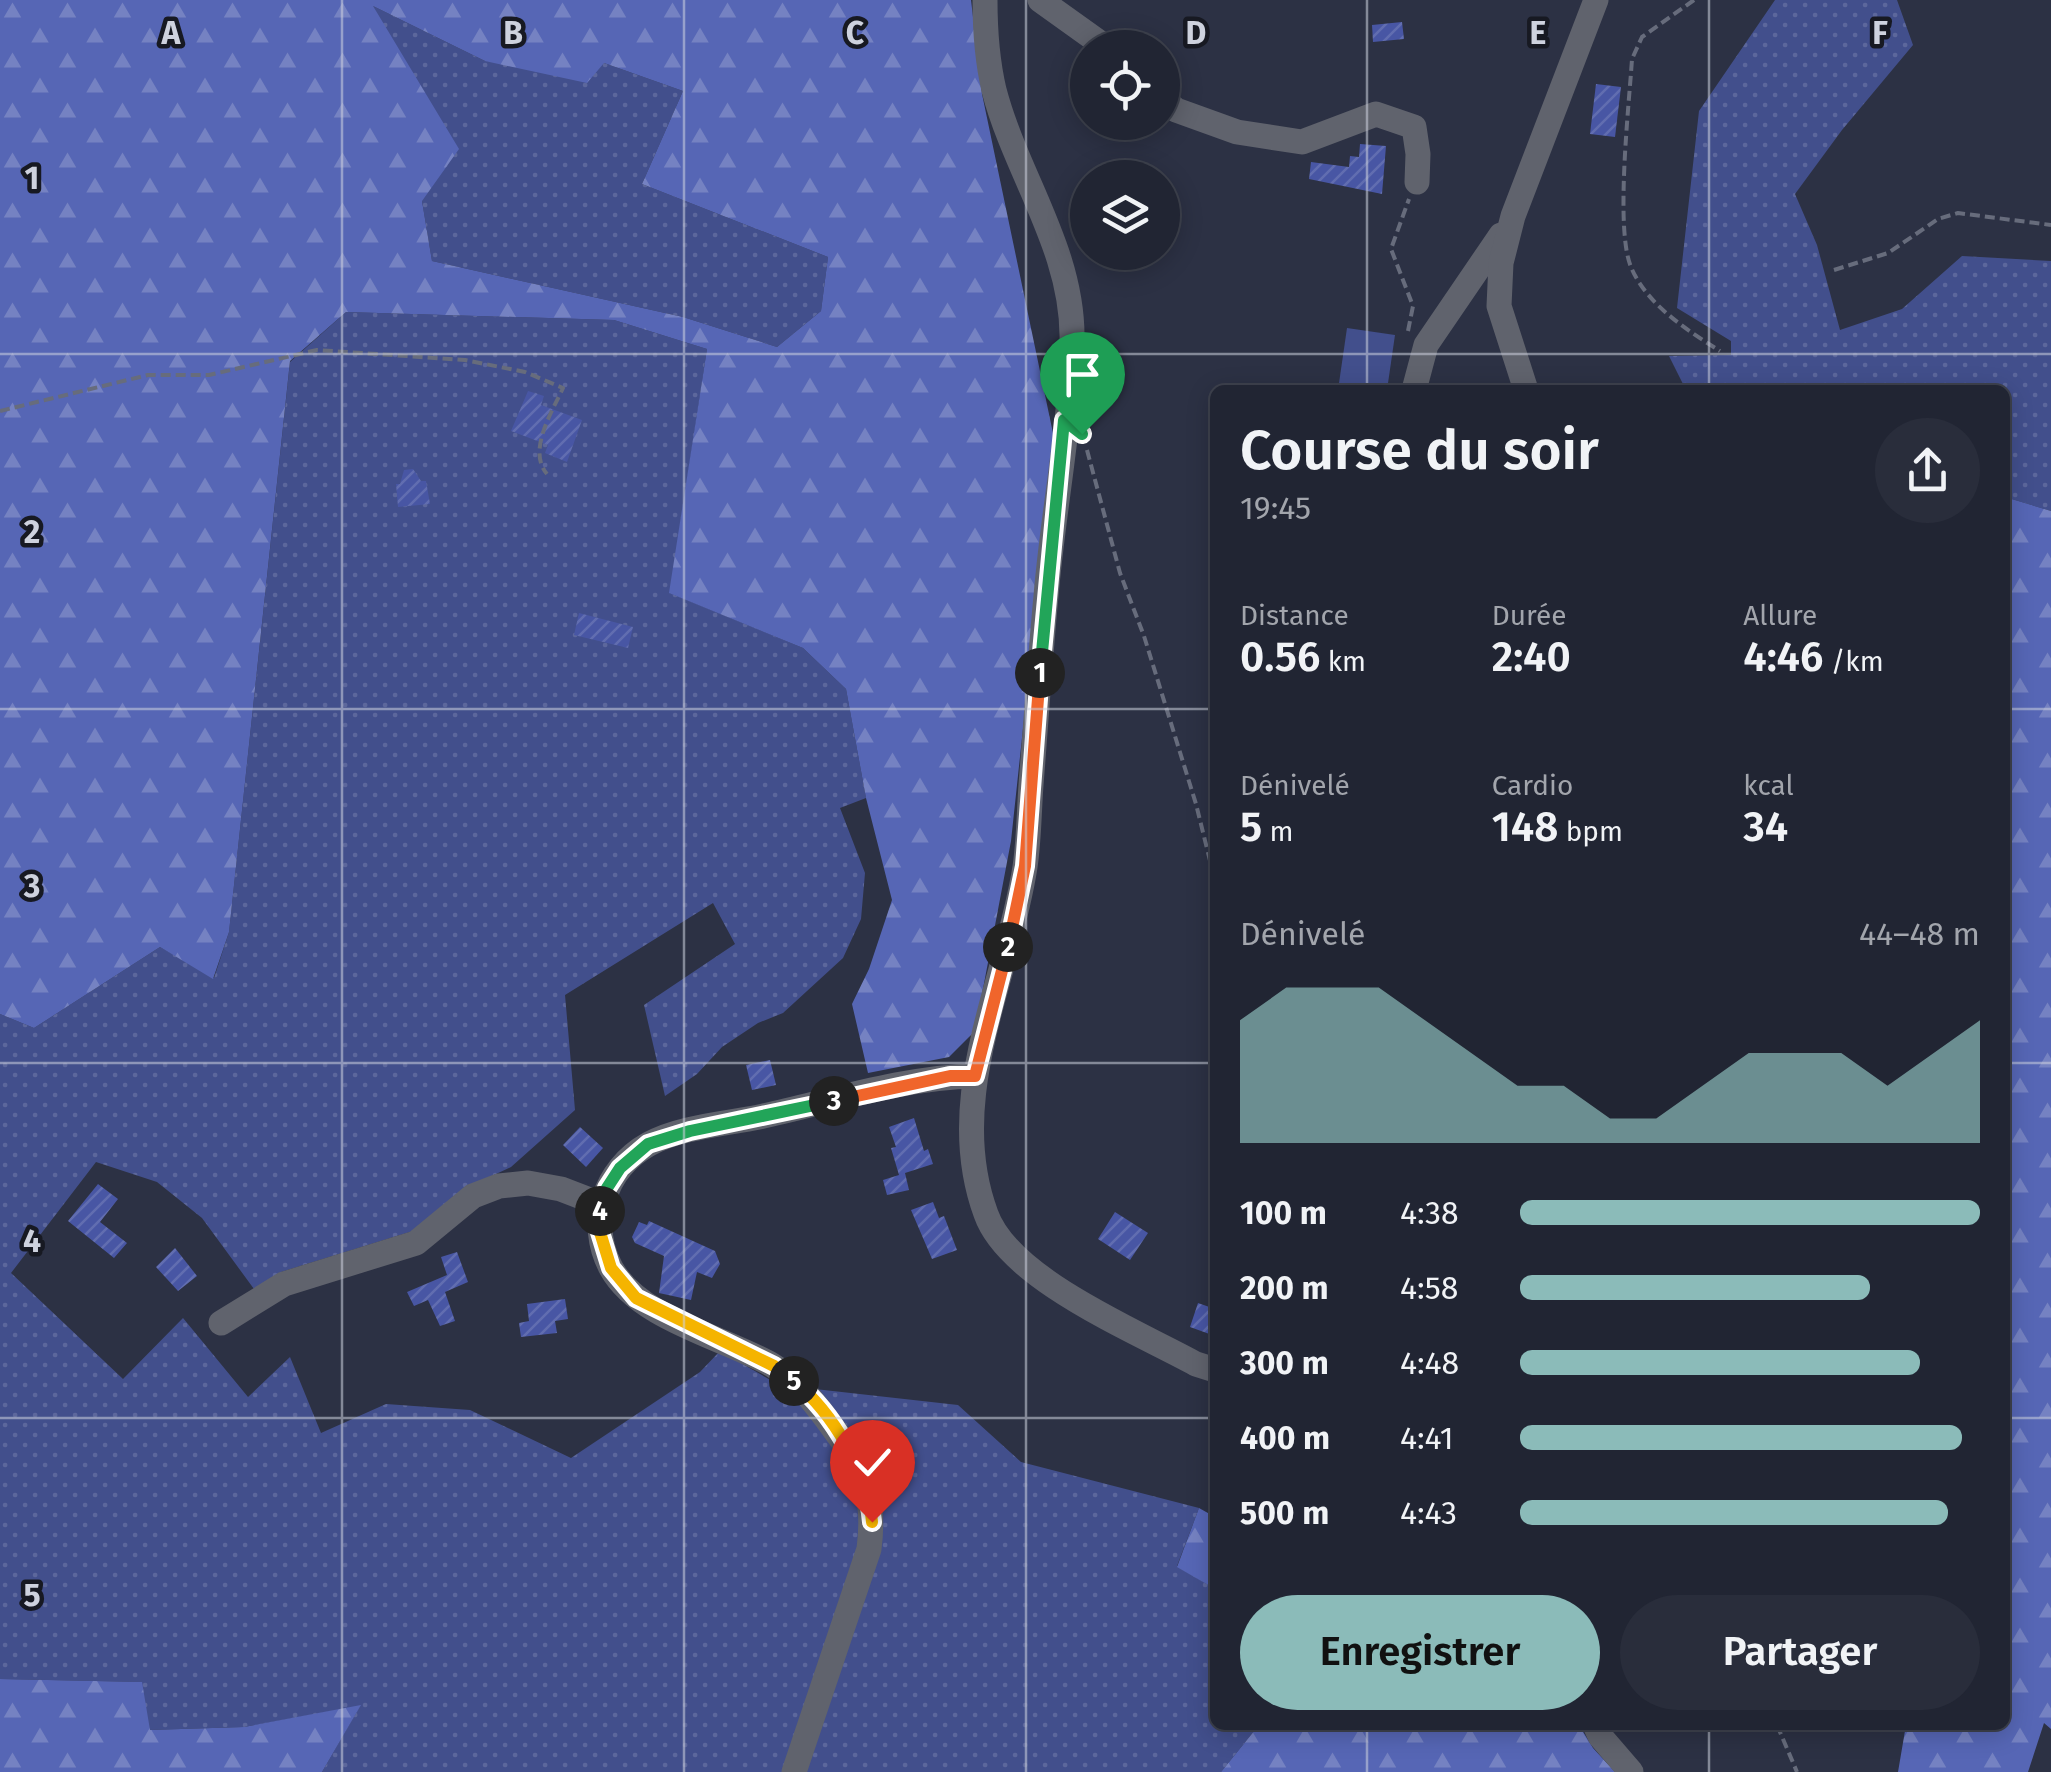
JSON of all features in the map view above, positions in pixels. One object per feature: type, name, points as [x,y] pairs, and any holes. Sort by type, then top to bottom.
[{"type":"street","points":[[985,0],[986,47],[995,93],[1056,248],[1068,292],[1072,338],[1046,592],[1025,866],[975,1076],[969,1114],[972,1171],[987,1218],[1006,1250],[1039,1278],[1210,1368]]},
{"type":"street","points":[[1040,0],[1082,30]]},
{"type":"street","points":[[1524,385],[1500,306],[1500,263],[1513,216],[1596,0]]},
{"type":"street","points":[[1180,111],[1237,132],[1302,142],[1376,114],[1414,128],[1417,182]]},
{"type":"street","points":[[1415,385],[1426,345],[1513,216]]},
{"type":"street","points":[[794,1772],[869,1549],[870,1496],[855,1459],[808,1393],[774,1366],[636,1298],[611,1268],[599,1229],[600,1204],[620,1168],[648,1144],[690,1131],[900,1086],[950,1076],[975,1076]]},
{"type":"street","points":[[221,1324],[284,1284],[416,1242],[474,1196],[499,1186],[528,1183],[561,1189],[600,1204]]},
{"type":"street","points":[[1597,1730],[1631,1772]]},
{"type":"path","points":[[1694,0],[1642,37],[1632,59],[1624,222],[1630,267],[1648,292],[1684,328],[1720,352]]},
{"type":"path","points":[[1406,340],[1413,306],[1391,250],[1403,210],[1417,182]]},
{"type":"path","points":[[1834,270],[1888,253],[1938,219],[1958,213],[2051,226]]},
{"type":"path","points":[[0,412],[148,375],[209,375],[318,350],[465,360],[525,372],[563,388],[546,422],[538,456],[547,474]]},
{"type":"path","points":[[1064,420],[1082,434],[1120,573],[1196,804],[1210,861]]},
{"type":"path","points":[[1779,1730],[1796,1772]]},
{"type":"shaded area","points":[[1775,0],[1897,0],[1913,45],[1795,194],[1817,245],[1840,330],[1902,309],[1962,256],[2051,261],[2051,511],[2010,499],[2010,385],[1684,385],[1669,356],[1731,355],[1731,341],[1677,308],[1699,111]]},
{"type":"shaded area","points":[[371,5],[485,61],[604,63],[683,91],[642,184],[828,257],[821,311],[777,347],[683,317],[432,261],[422,201]]},
{"type":"shaded area","points":[[346,312],[614,320],[707,349],[670,593],[803,648],[846,689],[866,798],[840,808],[865,873],[861,919],[843,958],[783,1013],[758,1023],[722,1047],[697,1074],[665,1096],[644,1005],[735,944],[713,903],[565,995],[575,1110],[511,1167],[470,1186],[413,1231],[281,1272],[254,1289],[202,1218],[157,1182],[96,1162],[11,1273],[123,1379],[183,1318],[248,1397],[290,1357],[321,1433],[386,1404],[470,1410],[571,1458],[700,1372],[720,1351],[779,1385],[958,1405],[1021,1462],[1199,1508],[1177,1566],[1210,1586],[1210,1730],[1255,1730],[1221,1772],[322,1772],[360,1706],[244,1727],[149,1730],[141,1682],[0,1679],[0,1014],[34,1028],[160,947],[214,978],[229,932],[290,362]]},
{"type":"shaded area","points":[[1347,328],[1395,335],[1388,385],[1339,385]]},
{"type":"green space","points":[[0,0],[971,0],[982,94],[1054,438],[1011,841],[975,1031],[949,1057],[868,1073],[852,1004],[869,969],[892,900],[866,798],[846,689],[803,648],[669,593],[707,349],[614,320],[346,312],[290,361],[229,932],[213,979],[160,947],[34,1028],[0,1014]],"holes":[[[373,6],[485,61],[587,83],[604,63],[683,91],[642,184],[828,257],[821,311],[777,347],[683,317],[432,261],[422,201],[459,149]]]},
{"type":"green space","points":[[2010,499],[2051,511],[2051,1729],[2044,1723],[2028,1772],[1898,1772],[1905,1730],[2010,1730]]},
{"type":"green space","points":[[1199,1508],[1210,1514],[1210,1586],[1177,1567]]},
{"type":"green space","points":[[0,1679],[142,1682],[150,1730],[244,1727],[361,1705],[322,1772],[0,1772]]},
{"type":"green space","points":[[1255,1730],[1582,1730],[1615,1772],[1221,1772]]},
{"type":"building","points":[[1402,22],[1404,39],[1373,42],[1372,25]]},
{"type":"building","points":[[1596,84],[1621,87],[1615,137],[1590,134]]},
{"type":"building","points":[[1360,144],[1386,146],[1382,194],[1309,179],[1311,162],[1349,167],[1350,156],[1359,157]]},
{"type":"building","points":[[528,391],[544,396],[541,405],[582,420],[567,462],[545,453],[548,445],[511,431]]},
{"type":"building","points":[[413,469],[421,481],[426,481],[430,504],[398,507],[396,484],[400,484],[404,470]]},
{"type":"building","points":[[579,613],[633,627],[628,648],[574,635]]},
{"type":"building","points":[[770,1060],[776,1085],[752,1090],[746,1065]]},
{"type":"building","points":[[914,1118],[924,1151],[928,1149],[933,1164],[905,1173],[909,1190],[887,1195],[883,1180],[899,1175],[889,1127]]},
{"type":"building","points":[[580,1127],[603,1148],[586,1167],[563,1145]]},
{"type":"building","points":[[98,1184],[118,1199],[100,1222],[127,1243],[114,1258],[68,1221]]},
{"type":"building","points":[[933,1202],[939,1218],[944,1216],[957,1250],[932,1259],[911,1210]]},
{"type":"building","points":[[1115,1212],[1148,1233],[1130,1260],[1098,1239]]},
{"type":"building","points":[[649,1221],[715,1251],[720,1264],[712,1278],[697,1272],[691,1300],[659,1293],[664,1256],[635,1243],[632,1237],[639,1222],[647,1225]]},
{"type":"building","points":[[175,1248],[197,1276],[178,1291],[156,1267]]},
{"type":"building","points":[[457,1252],[468,1282],[445,1292],[455,1321],[440,1326],[428,1300],[414,1306],[407,1292],[447,1275],[441,1257]]},
{"type":"building","points":[[565,1299],[568,1319],[555,1321],[557,1333],[521,1337],[519,1323],[529,1321],[527,1304]]},
{"type":"building","points":[[1198,1303],[1210,1307],[1210,1334],[1190,1327]]},
{"type":"route","points":[[872,1522],[870,1496],[855,1459],[808,1393],[774,1366],[636,1298],[611,1268],[599,1229],[600,1204],[620,1168],[648,1144],[690,1131],[950,1076],[975,1076],[1025,866],[1064,420],[1082,434]]}]
